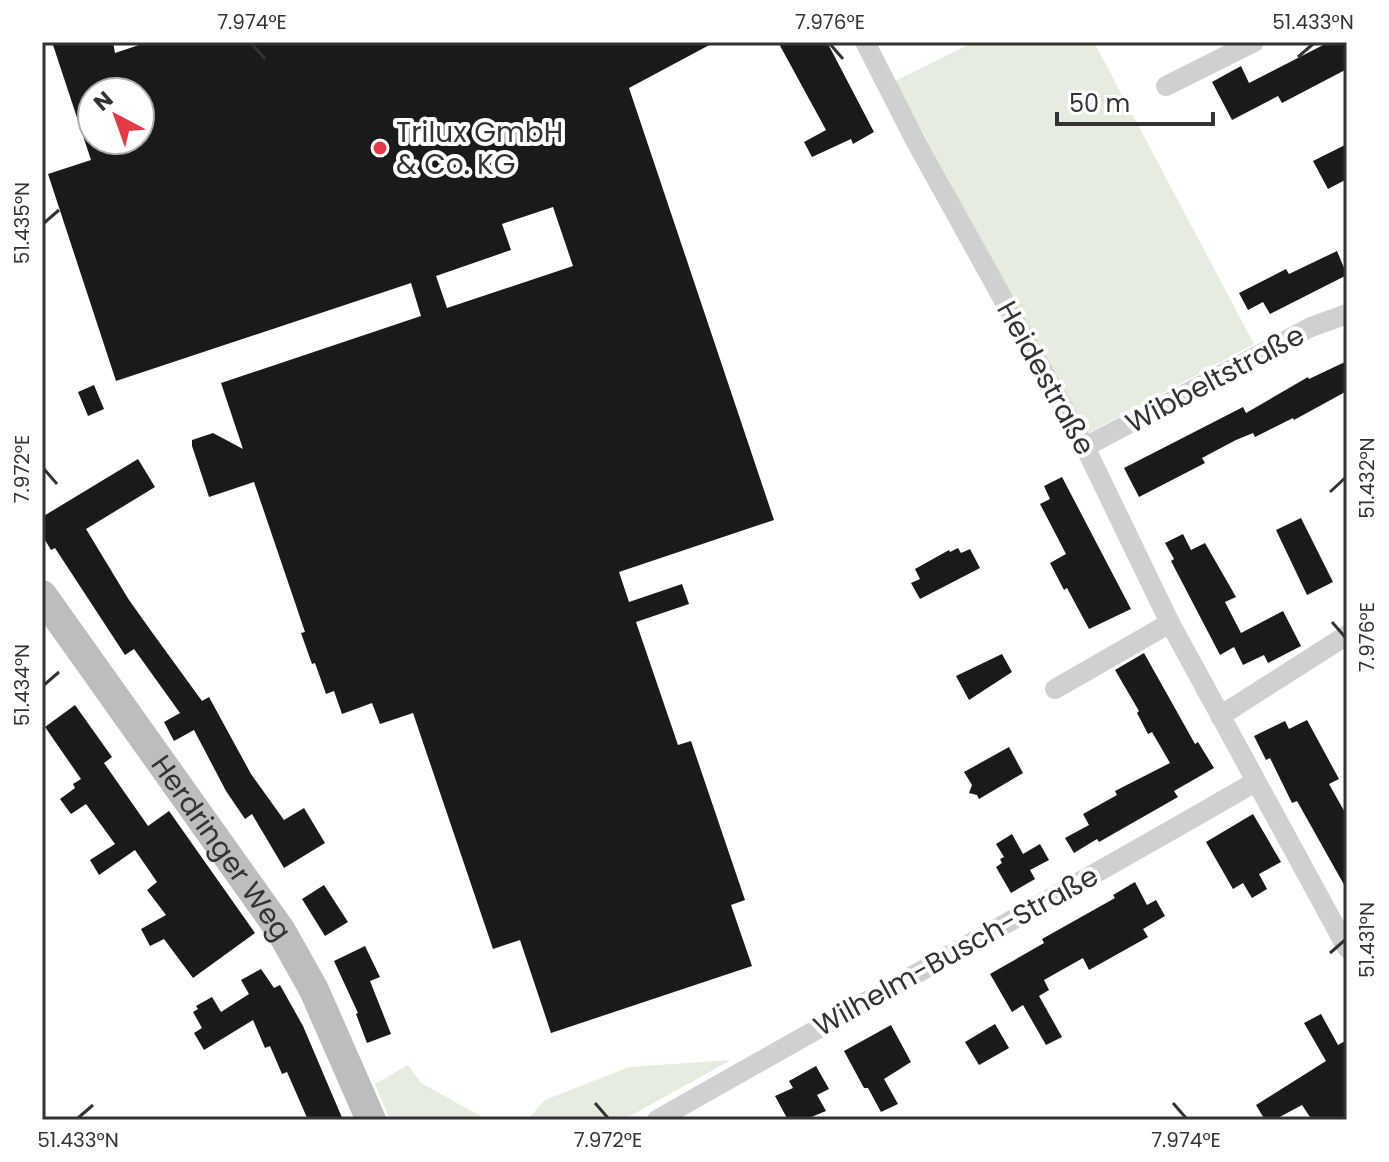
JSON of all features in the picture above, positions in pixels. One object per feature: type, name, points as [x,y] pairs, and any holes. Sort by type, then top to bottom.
[{"type":"main road","name":"Herdringer Weg","points":[[42,595],[281,931],[314,990],[371,1120]]},
{"type":"street","name":"Heidestraße","points":[[865,42],[915,140],[1085,447],[1170,623],[1347,948]]},
{"type":"street","points":[[1166,86],[1254,42]]},
{"type":"street","name":"Wibbeltstraße","points":[[1085,447],[1311,327],[1347,314]]},
{"type":"street","points":[[1055,689],[1170,623]]},
{"type":"street","points":[[1220,716],[1347,635]]},
{"type":"street","name":"Wilhelm-Busch-Straße","points":[[657,1120],[1255,782]]},
{"type":"shaded area","points":[[974,42],[1094,42],[1254,344],[1087,434],[895,81]]},
{"type":"shaded area","points":[[731,1060],[623,1120],[527,1120],[545,1100],[629,1067]]},
{"type":"shaded area","points":[[408,1065],[421,1083],[488,1120],[390,1120],[375,1084]]},
{"type":"building","points":[[52,42],[113,42],[115,53],[148,42],[715,42],[629,88],[774,520],[619,572],[629,602],[682,584],[689,604],[636,622],[678,745],[691,741],[745,900],[731,905],[752,966],[551,1033],[520,940],[493,949],[413,713],[380,724],[372,703],[342,714],[334,691],[326,694],[315,663],[312,664],[301,633],[305,632],[254,482],[209,497],[192,440],[213,433],[243,449],[221,383],[421,316],[411,283],[116,381],[48,174],[91,160],[90,156],[156,156],[156,76],[76,76],[76,115]],"holes":[[[553,207],[573,266],[447,308],[436,276],[511,250],[502,224]]]},
{"type":"building","points":[[778,42],[827,42],[874,132],[853,144],[851,139],[812,157],[804,142],[826,130]]},
{"type":"building","points":[[1329,42],[1347,42],[1347,69],[1282,103],[1278,96],[1232,120],[1212,82],[1241,66],[1249,83]]},
{"type":"building","points":[[1347,144],[1347,179],[1328,189],[1313,161]]},
{"type":"building","points":[[1337,251],[1347,275],[1270,314],[1263,302],[1248,310],[1239,293],[1286,269],[1289,274]]},
{"type":"building","points":[[1347,361],[1347,391],[1294,420],[1255,437],[1253,433],[1236,440],[1202,458],[1205,463],[1139,497],[1124,468],[1243,407],[1246,413],[1308,377]]},
{"type":"building","points":[[94,385],[104,409],[88,416],[78,392]]},
{"type":"building","points":[[138,459],[155,487],[86,529],[129,600],[202,701],[209,697],[251,774],[284,820],[304,808],[325,843],[284,868],[252,814],[245,819],[226,791],[194,730],[174,741],[164,722],[180,713],[134,649],[125,655],[55,548],[51,550],[42,535],[42,517]]},
{"type":"building","points":[[1062,477],[1131,609],[1089,629],[1050,563],[1066,554],[1040,504],[1050,499],[1044,486]]},
{"type":"building","points":[[1301,518],[1333,582],[1307,595],[1276,530]]},
{"type":"building","points":[[1183,534],[1191,550],[1205,543],[1236,597],[1225,602],[1241,633],[1283,611],[1301,646],[1268,663],[1264,655],[1243,665],[1234,647],[1220,655],[1171,561],[1174,559],[1165,543]]},
{"type":"building","points":[[958,548],[961,553],[970,549],[980,568],[920,599],[911,583],[920,579],[915,569]]},
{"type":"building","points":[[1144,653],[1195,744],[1198,742],[1214,768],[1174,791],[1178,797],[1074,853],[1065,838],[1089,825],[1083,814],[1117,795],[1115,791],[1170,763],[1152,732],[1148,734],[1137,713],[1139,711],[1115,670]]},
{"type":"building","points":[[1002,654],[1012,672],[969,700],[956,676]]},
{"type":"building","points":[[75,705],[112,757],[104,763],[148,826],[169,811],[255,933],[193,978],[164,939],[150,946],[141,929],[166,915],[147,890],[157,882],[135,850],[99,875],[90,860],[115,844],[86,804],[71,814],[60,799],[81,779],[45,727]]},
{"type":"building","points":[[1307,720],[1339,779],[1329,784],[1347,816],[1347,890],[1297,801],[1292,803],[1270,758],[1266,760],[1254,736],[1285,721],[1289,729]]},
{"type":"building","points":[[1009,747],[1023,773],[979,799],[977,795],[969,793],[972,785],[964,772]]},
{"type":"building","points":[[1253,814],[1281,862],[1259,874],[1267,889],[1252,898],[1243,883],[1233,889],[1206,842]]},
{"type":"building","points":[[1012,834],[1023,854],[1040,844],[1049,860],[1030,870],[1035,879],[1011,893],[996,867],[1004,857],[996,844]]},
{"type":"building","points":[[1135,882],[1147,905],[1156,900],[1165,916],[1143,929],[1148,937],[1089,970],[1083,958],[1044,980],[1049,990],[1039,996],[1062,1037],[1046,1045],[1023,1005],[1012,1012],[990,974],[1044,943],[1042,939],[1115,898],[1113,895]]},
{"type":"building","points":[[324,885],[348,922],[325,936],[302,899]]},
{"type":"building","points":[[365,946],[380,977],[370,981],[391,1034],[367,1043],[358,1013],[334,961]]},
{"type":"building","points":[[261,969],[274,988],[280,985],[303,1026],[343,1120],[308,1120],[287,1072],[282,1074],[270,1046],[265,1048],[253,1020],[204,1050],[194,1033],[202,1028],[193,1012],[198,1009],[196,1006],[212,997],[221,1012],[249,994],[241,980]]},
{"type":"building","points":[[1321,1014],[1338,1045],[1347,1040],[1347,1114],[1340,1120],[1312,1120],[1302,1105],[1274,1120],[1265,1120],[1256,1105],[1326,1061],[1304,1023]]},
{"type":"building","points":[[995,1024],[1009,1048],[979,1065],[965,1042]]},
{"type":"building","points":[[891,1025],[911,1062],[884,1079],[898,1104],[881,1112],[844,1051]]},
{"type":"building","points":[[816,1066],[829,1089],[817,1095],[826,1111],[804,1120],[788,1120],[775,1096],[793,1088],[789,1081]]},
{"type":"place","name":"Trilux GmbH & Co. KG","points":[[380,148]]}]
